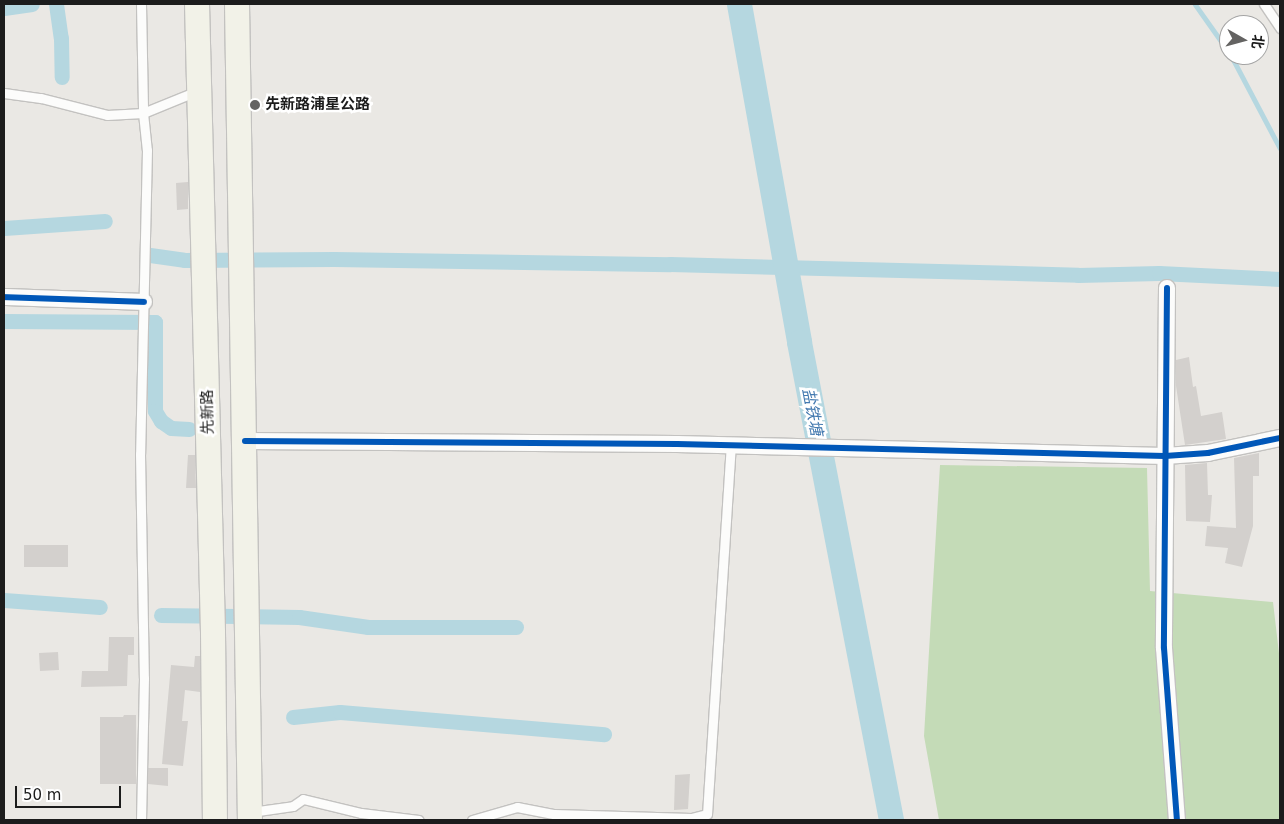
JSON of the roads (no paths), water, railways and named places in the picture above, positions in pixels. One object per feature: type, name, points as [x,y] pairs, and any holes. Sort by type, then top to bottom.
[{"type":"main road","name":"先新路","points":[[197,4],[214,633],[215,820]]},
{"type":"main road","points":[[237,4],[250,816]]},
{"type":"street","points":[[1167,288],[1164,648],[1177,820]]},
{"type":"street","points":[[4,297],[144,302]]},
{"type":"street","points":[[245,441],[795,447],[1165,456],[1208,453],[1280,438]]},
{"type":"lane","points":[[141,4],[143,113],[147,150],[140,454],[144,678],[141,820]]},
{"type":"lane","points":[[1264,4],[1280,28]]},
{"type":"lane","points":[[4,92],[42,98],[108,115],[143,113],[199,90]]},
{"type":"lane","points":[[472,820],[517,807],[554,814],[692,818],[707,814],[730,446]]},
{"type":"lane","points":[[250,816],[292,806],[303,799],[384,818],[419,820]]},
{"type":"waterway","points":[[4,8],[32,4]]},
{"type":"waterway","points":[[56,4],[61,38],[62,77]]},
{"type":"waterway","name":"盐铁塘","points":[[739,4],[799,342],[891,820]]},
{"type":"waterway","points":[[1195,4],[1219,38]]},
{"type":"waterway","points":[[1236,65],[1280,148]]},
{"type":"waterway","points":[[4,228],[105,221]]},
{"type":"waterway","points":[[150,255],[184,260],[334,259],[670,264],[1078,275],[1159,273],[1280,279]]},
{"type":"waterway","points":[[4,321],[155,322],[155,411],[161,421],[171,428],[189,429]]},
{"type":"waterway","points":[[4,600],[100,607]]},
{"type":"waterway","points":[[161,615],[299,617],[368,627],[516,627]]},
{"type":"waterway","points":[[293,717],[340,712],[604,734]]},
{"type":"place","name":"先新路浦星公路","points":[[255,105]]}]
